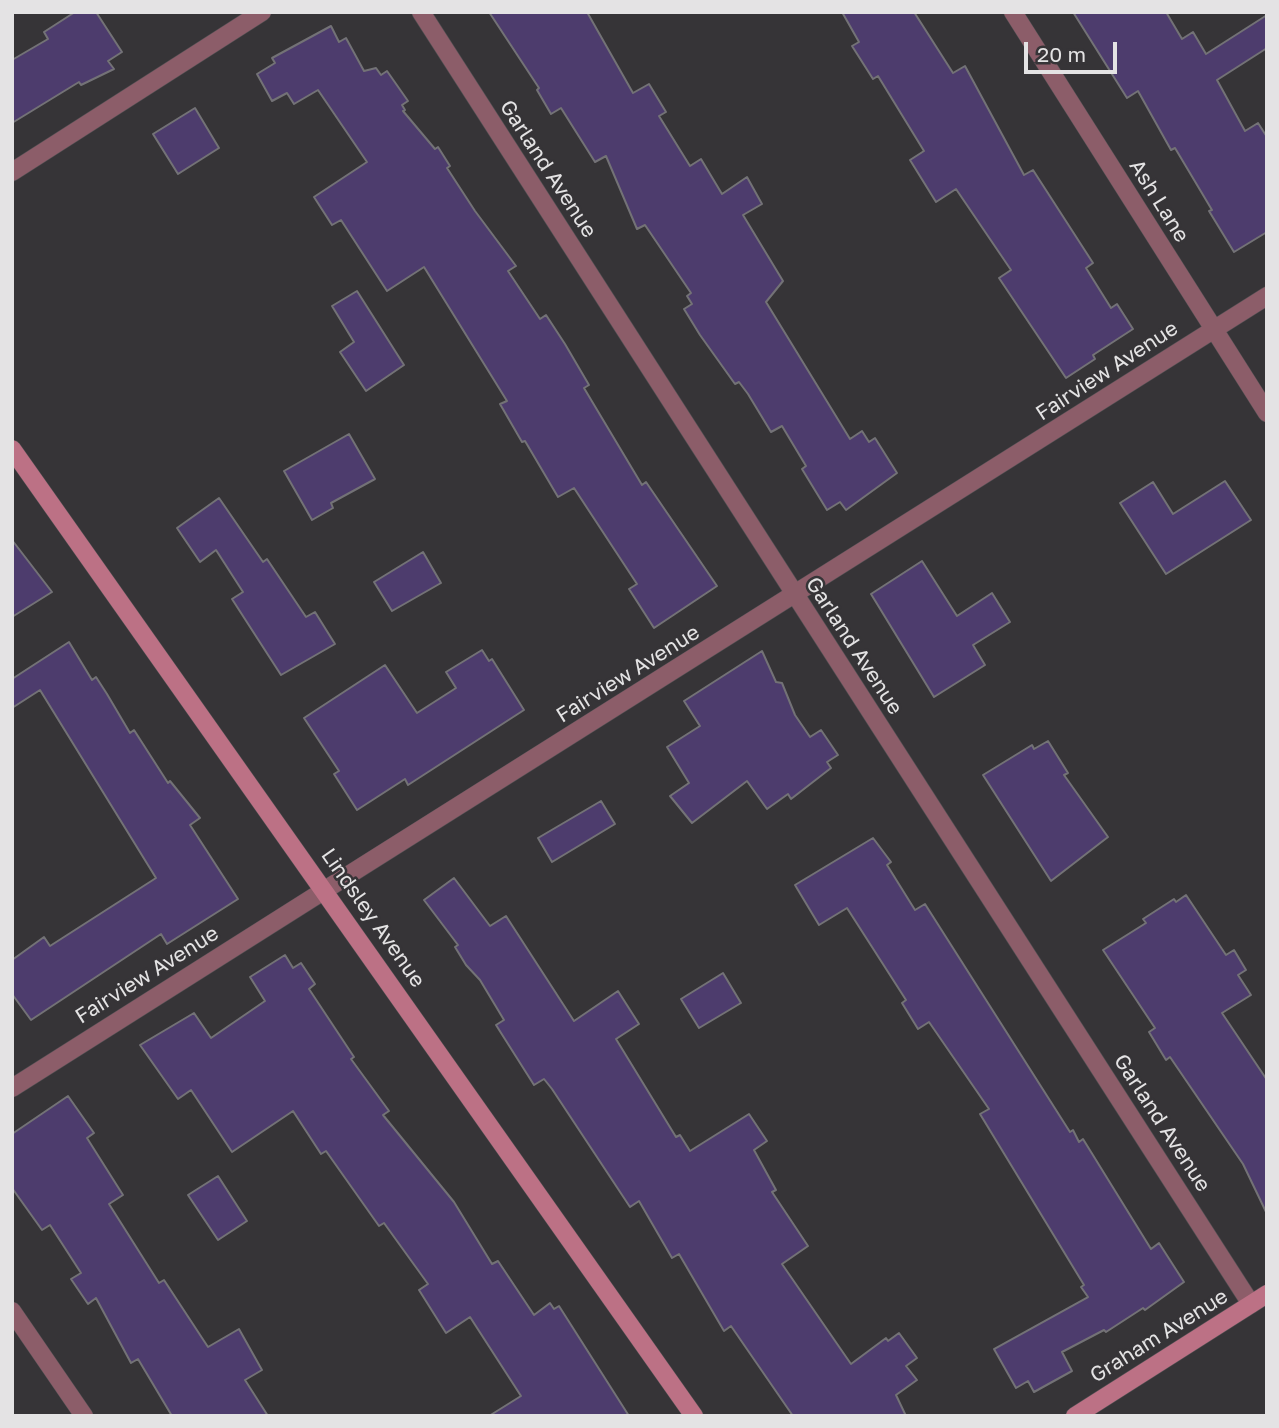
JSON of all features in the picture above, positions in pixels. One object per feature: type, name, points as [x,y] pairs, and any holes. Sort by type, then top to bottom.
[{"type":"street","points":[[12,172],[262,12]]},
{"type":"street","name":"Garland Avenue","points":[[421,12],[1251,1304]]},
{"type":"street","name":"Ash Lane","points":[[1013,12],[1267,413]]},
{"type":"street","name":"Fairview Avenue","points":[[12,1087],[795,597],[1267,296]]},
{"type":"street","name":"Lindsley Avenue","points":[[12,449],[325,889],[694,1416]]},
{"type":"street","name":"Graham Avenue","points":[[1075,1416],[1267,1294]]},
{"type":"street","points":[[12,1311],[83,1416]]},
{"type":"building","points":[[75,12],[96,12],[122,52],[108,61],[114,69],[81,85],[79,82],[12,123],[12,60],[48,39],[44,32]]},
{"type":"building","points":[[489,12],[587,12],[633,93],[649,84],[666,112],[659,116],[690,166],[701,159],[722,194],[747,177],[762,204],[743,215],[783,281],[766,302],[850,439],[862,431],[869,442],[875,438],[897,473],[846,510],[840,502],[827,510],[802,469],[806,466],[782,426],[771,432],[748,394],[739,382],[735,384],[700,335],[684,309],[692,304],[687,296],[691,293],[645,225],[637,229],[606,156],[595,162],[561,108],[551,114],[537,90],[539,88]]},
{"type":"building","points":[[842,12],[914,12],[953,73],[965,66],[1024,175],[1033,170],[1093,263],[1086,268],[1111,308],[1117,304],[1133,329],[1093,355],[1095,359],[1066,378],[999,278],[1011,270],[956,189],[936,202],[910,160],[924,151],[878,76],[873,79],[852,46],[859,42]]},
{"type":"building","points":[[1073,12],[1166,12],[1182,39],[1193,32],[1206,54],[1267,15],[1267,48],[1217,80],[1245,131],[1258,123],[1267,137],[1267,232],[1234,252],[1209,211],[1212,210],[1175,148],[1171,150],[1138,91],[1127,98]]},
{"type":"building","points":[[331,26],[339,42],[346,38],[364,71],[376,68],[381,75],[387,71],[408,101],[402,105],[405,110],[403,111],[435,149],[438,147],[450,166],[447,168],[475,211],[516,266],[508,271],[540,319],[546,315],[565,344],[589,385],[584,388],[642,485],[646,482],[717,586],[654,628],[629,589],[637,584],[574,488],[558,497],[525,441],[522,442],[500,404],[507,401],[424,267],[387,291],[341,220],[332,225],[314,197],[367,162],[318,90],[294,104],[287,93],[272,101],[257,74],[275,63],[272,58]]},
{"type":"building","points":[[195,108],[219,148],[178,174],[153,134]]},
{"type":"building","points":[[357,291],[404,365],[366,391],[340,352],[354,342],[332,306]]},
{"type":"building","points":[[349,434],[375,479],[331,503],[333,508],[312,520],[284,471]]},
{"type":"building","points":[[1225,481],[1251,520],[1166,574],[1120,503],[1153,482],[1173,514]]},
{"type":"building","points":[[219,498],[263,562],[267,559],[306,617],[315,612],[335,644],[281,675],[232,599],[243,592],[216,550],[200,562],[177,528]]},
{"type":"building","points":[[12,540],[52,592],[12,617]]},
{"type":"building","points":[[423,552],[441,583],[392,611],[374,582]]},
{"type":"building","points":[[922,561],[957,616],[992,593],[1010,622],[973,645],[985,665],[934,697],[871,594]]},
{"type":"building","points":[[69,642],[92,680],[96,677],[130,733],[134,730],[168,783],[170,781],[200,818],[190,825],[238,899],[167,944],[161,934],[31,1020],[12,994],[12,960],[44,937],[50,946],[156,878],[40,690],[12,708],[12,679]]},
{"type":"building","points":[[482,650],[489,661],[492,659],[524,710],[408,785],[405,779],[357,810],[334,774],[339,771],[304,718],[385,665],[417,713],[456,688],[446,672]]},
{"type":"building","points":[[762,651],[776,682],[782,683],[795,715],[810,737],[821,730],[838,755],[827,762],[831,768],[791,799],[788,794],[767,809],[747,781],[692,823],[670,796],[689,783],[667,747],[700,726],[684,701]]},
{"type":"building","points":[[1048,741],[1068,773],[1064,775],[1108,837],[1051,881],[983,775],[1032,745],[1034,749]]},
{"type":"building","points":[[601,801],[615,824],[552,862],[538,838]]},
{"type":"building","points":[[873,838],[891,862],[887,865],[915,910],[925,904],[1070,1132],[1073,1130],[1079,1142],[1083,1139],[1151,1249],[1159,1243],[1184,1282],[1145,1310],[1143,1308],[1106,1332],[1104,1330],[1062,1352],[1072,1371],[1034,1392],[1028,1381],[1016,1388],[994,1349],[1088,1297],[1081,1287],[1084,1285],[980,1114],[989,1109],[929,1022],[918,1029],[902,1003],[906,1000],[847,908],[819,925],[795,885]]},
{"type":"building","points":[[454,878],[490,926],[506,916],[574,1021],[618,991],[639,1024],[616,1039],[676,1137],[680,1135],[690,1151],[749,1114],[767,1141],[754,1150],[776,1190],[772,1192],[808,1246],[782,1264],[851,1364],[886,1338],[888,1341],[899,1333],[917,1358],[906,1366],[917,1380],[896,1395],[906,1416],[793,1416],[731,1326],[724,1331],[679,1254],[672,1258],[639,1201],[630,1207],[552,1089],[544,1079],[534,1085],[496,1025],[504,1020],[480,980],[466,965],[455,947],[458,945],[424,900]]},
{"type":"building","points":[[1186,895],[1226,955],[1234,950],[1246,970],[1238,975],[1251,995],[1222,1013],[1267,1080],[1267,1214],[1243,1164],[1170,1057],[1166,1060],[1149,1032],[1155,1028],[1103,950],[1146,923],[1143,919],[1174,899],[1176,902]]},
{"type":"building","points":[[285,955],[293,968],[301,963],[315,984],[309,989],[354,1057],[351,1059],[389,1111],[383,1115],[454,1202],[492,1264],[498,1261],[534,1315],[550,1303],[554,1309],[559,1306],[629,1416],[489,1416],[521,1396],[470,1317],[446,1333],[419,1290],[428,1284],[384,1223],[379,1226],[326,1151],[321,1154],[293,1111],[232,1152],[191,1090],[178,1099],[140,1045],[194,1013],[211,1038],[265,1001],[250,977]]},
{"type":"building","points":[[723,973],[741,1003],[699,1028],[681,999]]},
{"type":"building","points":[[68,1096],[94,1133],[87,1138],[123,1195],[109,1204],[159,1283],[164,1280],[208,1347],[239,1329],[262,1370],[245,1380],[268,1416],[172,1416],[138,1359],[131,1363],[96,1298],[88,1304],[71,1279],[81,1273],[50,1225],[42,1230],[12,1188],[12,1134]]},
{"type":"building","points":[[218,1176],[247,1221],[218,1240],[188,1195]]}]
